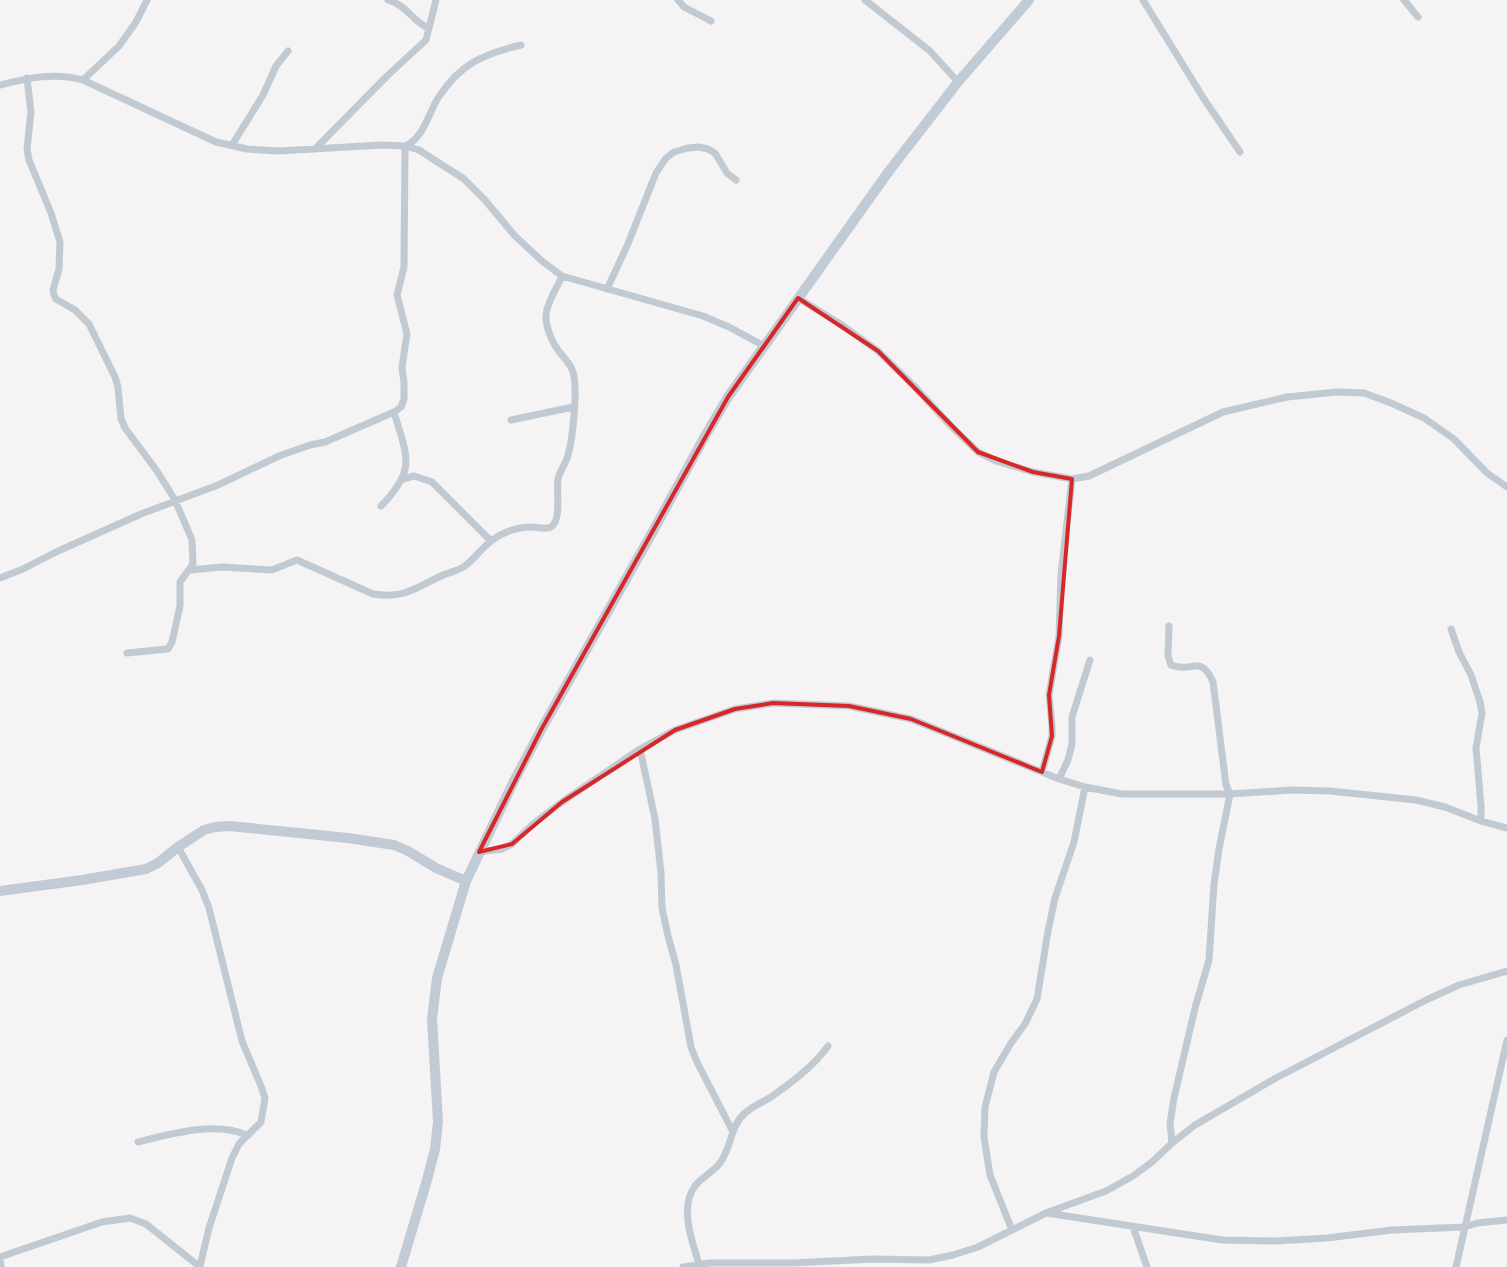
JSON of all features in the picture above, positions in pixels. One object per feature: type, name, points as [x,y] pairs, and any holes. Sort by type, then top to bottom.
[{"type":"main road","points":[[401,1267],[428,1180],[435,1149],[438,1113],[432,1019],[437,978],[466,881],[480,852],[541,730],[728,398],[888,171],[958,82],[1029,0]]},
{"type":"main road","points":[[0,891],[90,879],[146,869],[158,863],[204,830],[230,826],[348,838],[394,846],[408,851],[436,868],[466,881]]},
{"type":"street","points":[[83,80],[119,46],[136,22],[146,0]]},
{"type":"street","points":[[388,0],[399,4],[428,28]]},
{"type":"street","points":[[315,149],[387,76],[426,40],[436,0]]},
{"type":"street","points":[[678,0],[684,6],[711,22]]},
{"type":"street","points":[[865,0],[930,51],[958,82]]},
{"type":"street","points":[[1143,0],[1199,92],[1240,152]]},
{"type":"street","points":[[1404,0],[1418,17]]},
{"type":"street","points":[[405,146],[414,141],[437,99],[459,73],[484,55],[521,45]]},
{"type":"street","points":[[232,145],[259,103],[276,66],[288,51]]},
{"type":"street","points":[[0,85],[27,78],[69,76],[83,80],[216,142],[247,149],[279,151],[382,145],[405,146],[419,150],[464,179],[484,199],[515,236],[542,262],[562,276],[704,316],[764,346]]},
{"type":"street","points":[[27,78],[31,112],[27,149],[29,160],[51,212],[60,242],[59,269],[53,290],[54,295],[56,299],[75,310],[89,324],[115,377],[118,387],[121,419],[125,428],[175,500],[192,540],[193,564],[180,582],[180,606],[172,642],[168,649],[128,653]]},
{"type":"street","points":[[0,578],[141,514],[218,485],[294,450],[325,442],[394,412],[401,406],[404,399],[402,367],[407,334],[397,295],[404,267],[405,146]]},
{"type":"street","points":[[607,289],[628,246],[656,172],[666,158],[674,152],[688,148],[699,147],[708,149],[714,153],[727,173],[736,180]]},
{"type":"street","points":[[190,570],[222,567],[272,570],[297,560],[373,594],[385,596],[399,595],[412,592],[442,575],[460,570],[491,541],[511,531],[530,526],[552,527],[556,521],[558,478],[568,458],[570,448],[574,383],[572,367],[557,349],[545,316],[562,276]]},
{"type":"street","points":[[798,298],[842,325],[878,351],[978,452],[996,461],[1033,472],[1072,478],[1089,476],[1223,412],[1286,398],[1337,392],[1364,393],[1424,418],[1454,440],[1487,473],[1507,487]]},
{"type":"street","points":[[511,420],[573,407]]},
{"type":"street","points":[[381,506],[396,490],[403,479],[407,465],[405,449],[394,412]]},
{"type":"street","points":[[403,479],[414,476],[432,482],[491,541]]},
{"type":"street","points":[[1042,772],[1052,736],[1049,695],[1059,636],[1061,575],[1072,478]]},
{"type":"street","points":[[1169,626],[1168,656],[1171,665],[1183,668],[1199,665],[1209,672],[1213,682],[1226,785],[1230,794],[1216,875],[1209,960],[1195,1008],[1174,1098],[1170,1123],[1172,1143]]},
{"type":"street","points":[[1451,629],[1459,652],[1471,675],[1482,713],[1476,748],[1481,793],[1480,821]]},
{"type":"street","points":[[1059,779],[1068,760],[1072,744],[1072,717],[1090,660]]},
{"type":"street","points":[[480,852],[502,849],[512,844],[533,824],[562,802],[640,749],[675,730],[735,709],[773,703],[849,706],[911,718],[1059,779],[1085,787],[1122,794],[1230,794],[1292,790],[1330,791],[1416,800],[1445,807],[1480,821],[1507,828]]},
{"type":"street","points":[[640,749],[655,819],[661,873],[662,908],[676,965],[691,1047],[733,1132]]},
{"type":"street","points":[[1012,1230],[990,1175],[984,1137],[985,1107],[994,1072],[1038,1000],[1054,906],[1074,842],[1085,787]]},
{"type":"street","points":[[1,1267],[0,1257],[102,1222],[130,1218],[146,1224],[200,1267],[209,1228],[232,1158],[246,1135],[261,1122],[265,1098],[242,1040],[202,890],[178,847]]},
{"type":"street","points":[[682,1267],[699,1264],[793,1263],[873,1259],[928,1264],[978,1247],[1046,1213],[1106,1191],[1133,1176],[1152,1162],[1195,1125],[1276,1078],[1426,1000],[1459,986],[1507,972]]},
{"type":"street","points":[[1456,1267],[1507,1040]]},
{"type":"street","points":[[699,1264],[690,1235],[688,1203],[694,1188],[703,1176],[718,1165],[727,1152],[738,1120],[747,1111],[770,1098],[818,1061],[828,1046]]},
{"type":"street","points":[[138,1142],[171,1134],[225,1129],[238,1131],[246,1135]]},
{"type":"street","points":[[1046,1213],[1222,1240],[1326,1238],[1392,1230],[1464,1227],[1477,1223],[1507,1220]]},
{"type":"street","points":[[1134,1228],[1147,1267]]},
{"type":"highlighted area","points":[[798,298],[878,351],[978,452],[1033,472],[1072,479],[1059,636],[1049,695],[1052,736],[1042,772],[911,719],[849,706],[773,703],[735,709],[675,730],[562,802],[512,844],[479,852],[541,730],[728,397]]}]
